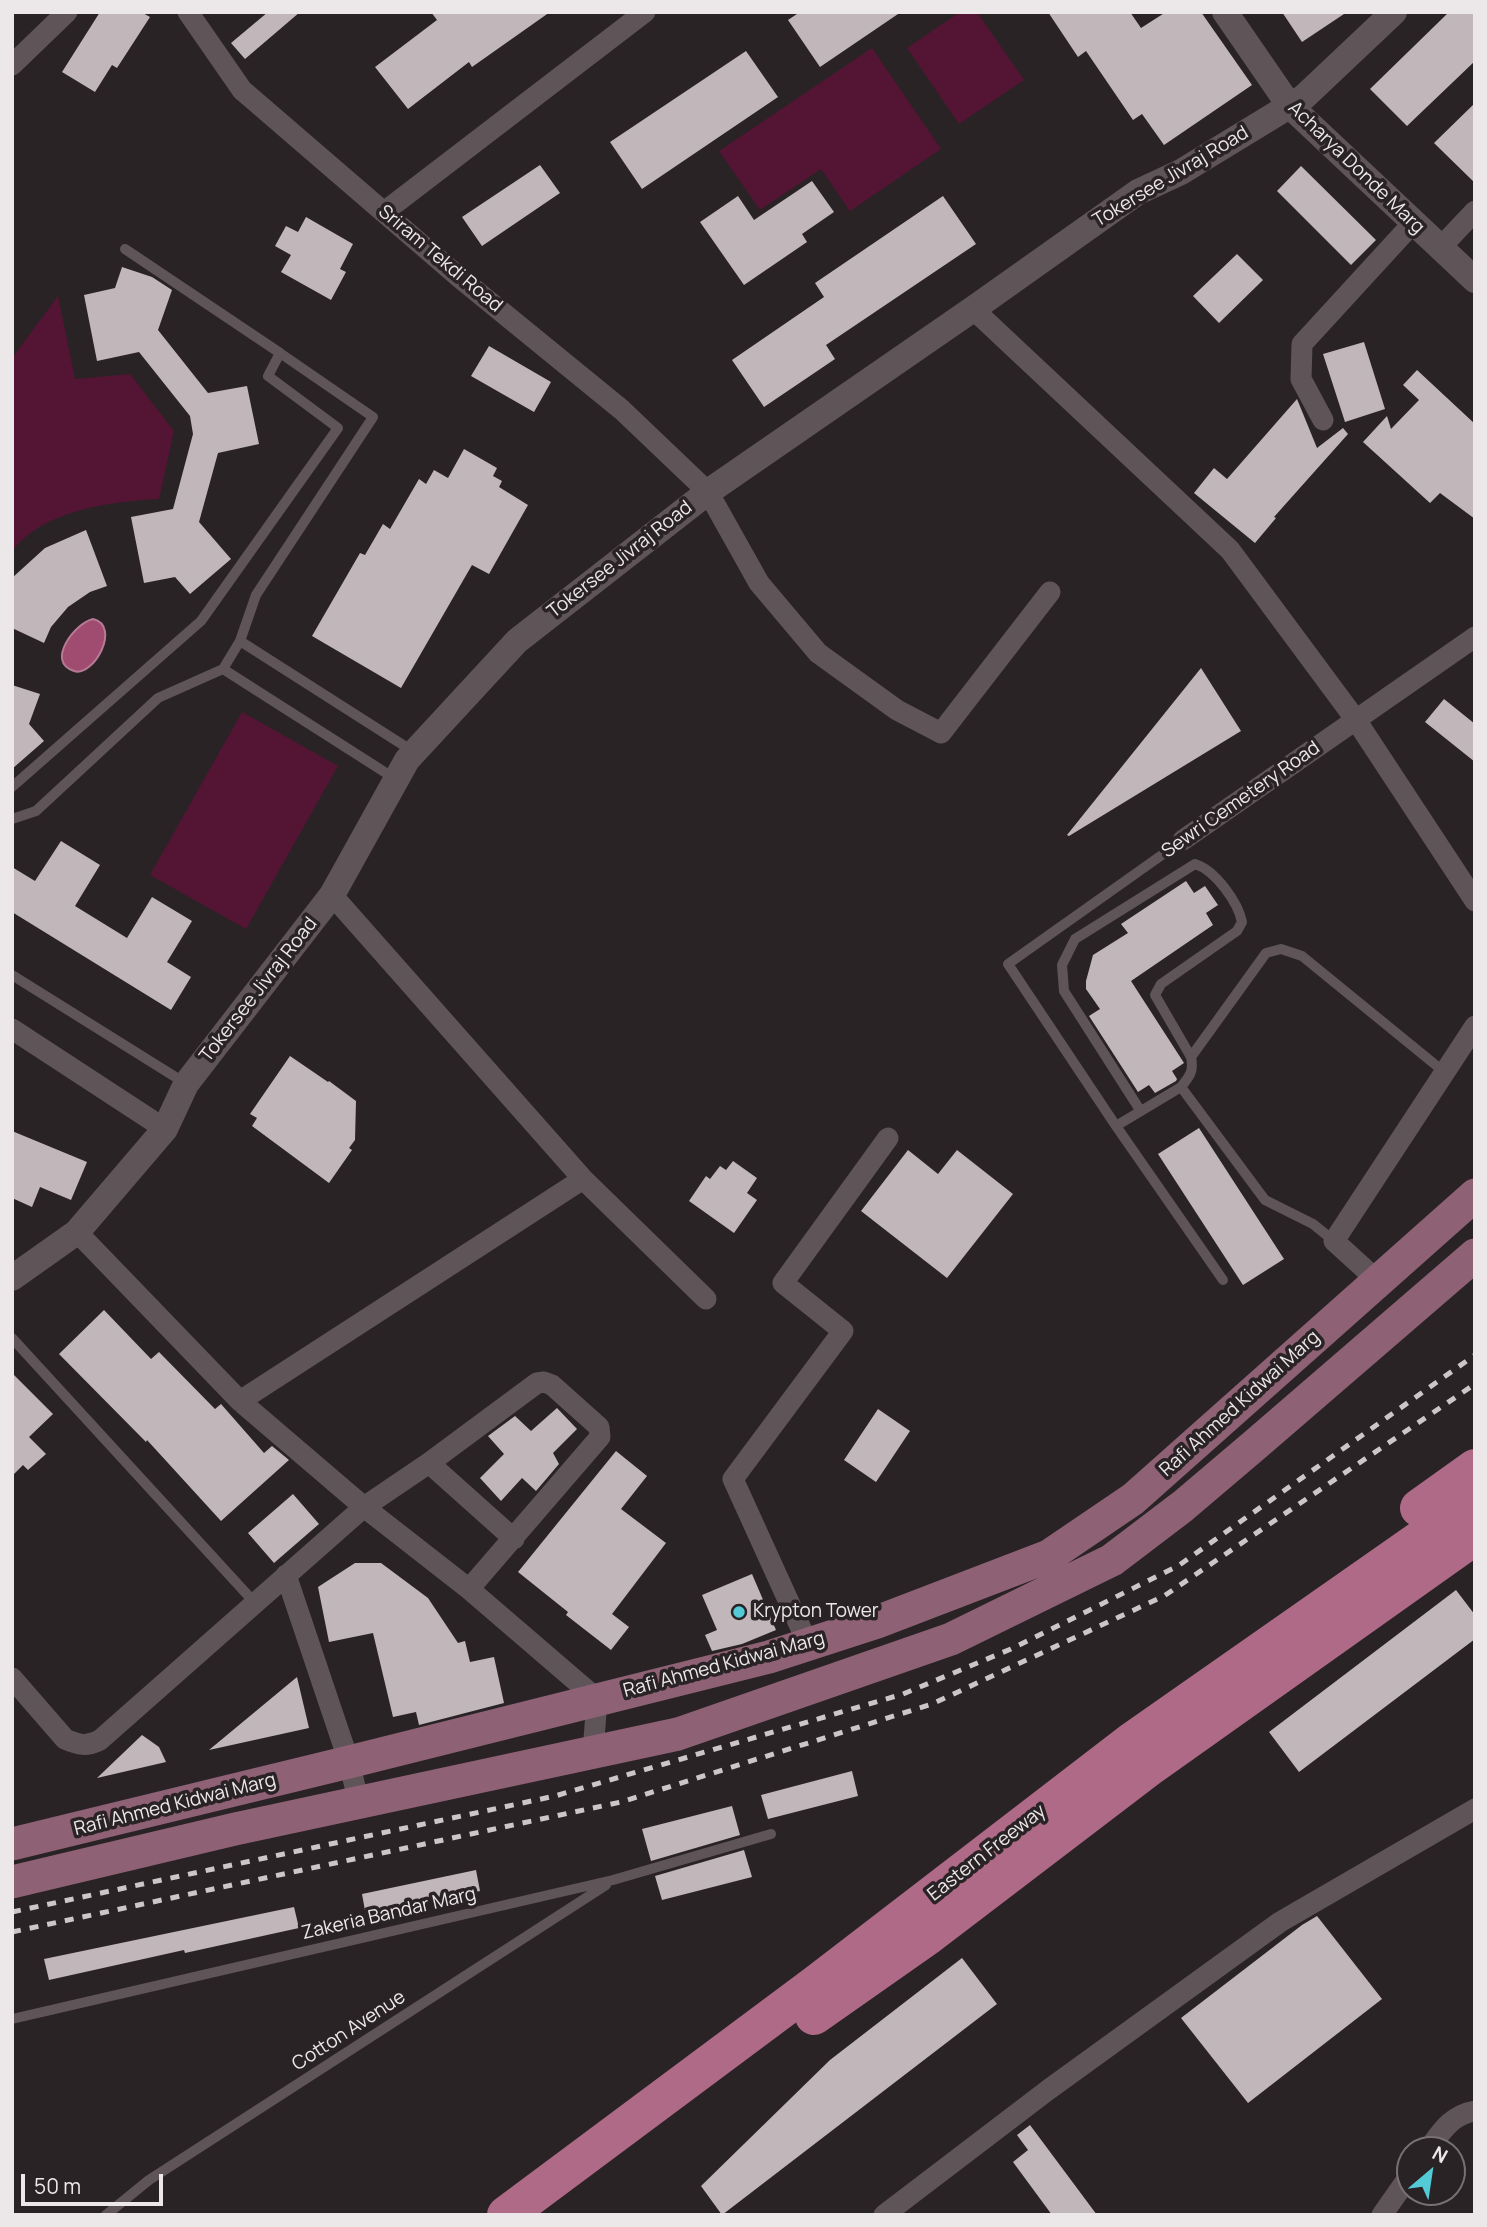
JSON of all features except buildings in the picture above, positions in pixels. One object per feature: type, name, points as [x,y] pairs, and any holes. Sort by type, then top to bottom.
[{"type":"highway","points":[[816,1984],[854,1925],[1189,1674],[1475,1468]]},
{"type":"highway","name":"Eastern Freeway","points":[[506,2215],[816,1984],[1132,1741],[1474,1530]]},
{"type":"highway","name":"Eastern Freeway","points":[[531,2215],[928,1936],[1151,1766],[1474,1530]]},
{"type":"main road","name":"Rafi Ahmed Kidwai Marg","points":[[12,1844],[769,1657],[877,1622],[1049,1556],[1133,1499],[1475,1195]]},
{"type":"main road","name":"Rafi Ahmed Kidwai Marg","points":[[12,1882],[235,1829],[678,1734],[951,1639],[1112,1560],[1183,1506],[1475,1255]]},
{"type":"main road","points":[[1378,1281],[1412,1309]]},
{"type":"main road","points":[[937,1599],[951,1639]]},
{"type":"street","points":[[12,65],[66,12]]},
{"type":"street","name":"Sriram Tekdi Road","points":[[188,12],[242,90],[459,277],[622,410],[708,492],[760,583],[818,653],[897,710],[941,733],[1050,592]]},
{"type":"street","points":[[384,212],[645,12]]},
{"type":"street","name":"Acharya Donde Marg","points":[[1225,12],[1296,101],[1413,223],[1475,257]]},
{"type":"street","name":"Acharya Donde Marg","points":[[1243,12],[1296,101],[1447,241],[1475,280]]},
{"type":"street","name":"Tokersee Jivraj Road","points":[[12,1278],[77,1232],[165,1129],[186,1084],[332,895],[407,760],[517,641],[708,492],[1138,192],[1181,172],[1296,101],[1394,12]]},
{"type":"street","points":[[1447,241],[1475,211]]},
{"type":"street","points":[[1323,420],[1301,379],[1302,344],[1413,223]]},
{"type":"street","points":[[973,309],[1230,550],[1356,720],[1475,901]]},
{"type":"street","name":"Sewri Cemetery Road","points":[[1176,845],[1475,637]]},
{"type":"street","points":[[332,895],[583,1180],[706,1299]]},
{"type":"street","points":[[1378,1281],[1334,1241],[1475,1026]]},
{"type":"street","points":[[12,1029],[165,1129]]},
{"type":"street","points":[[808,1644],[733,1479],[843,1331],[783,1283],[888,1138]]},
{"type":"street","points":[[240,1401],[583,1180]]},
{"type":"street","points":[[77,1232],[240,1401],[364,1507],[469,1589],[597,1699],[593,1753]]},
{"type":"street","points":[[12,1678],[65,1739],[88,1746],[100,1740],[364,1507],[429,1463],[537,1383],[552,1385],[598,1427],[600,1437],[469,1589]]},
{"type":"street","points":[[429,1463],[514,1539]]},
{"type":"street","points":[[494,2215],[907,1908],[1247,1645],[1475,1483]]},
{"type":"street","points":[[531,2215],[953,1909],[1132,1773],[1474,1530]]},
{"type":"street","points":[[286,1575],[349,1762],[359,1802]]},
{"type":"street","points":[[884,2215],[1048,2090],[1280,1922],[1475,1809]]},
{"type":"street","points":[[1438,2136],[1458,2115],[1475,2111]]},
{"type":"street","points":[[1382,2215],[1396,2195]]},
{"type":"lane","points":[[12,819],[36,810],[158,698],[223,669],[240,641],[256,595],[373,416],[125,250]]},
{"type":"lane","points":[[12,786],[201,621],[338,428],[268,376],[280,353]]},
{"type":"lane","points":[[240,641],[414,752]]},
{"type":"lane","points":[[223,669],[397,780]]},
{"type":"lane","points":[[1176,845],[1184,869]]},
{"type":"lane","name":"Sewri Cemetery Road","points":[[1116,1126],[1008,964],[1176,845]]},
{"type":"lane","points":[[1140,1110],[1064,991],[1062,965],[1075,939],[1195,864],[1213,873],[1240,912],[1242,922],[1237,931],[1161,984],[1155,995],[1191,1057],[1194,1068],[1191,1076],[1181,1087],[1116,1126],[1223,1280]]},
{"type":"lane","points":[[1191,1057],[1266,953],[1281,949],[1302,956],[1443,1072]]},
{"type":"lane","points":[[12,975],[186,1084]]},
{"type":"lane","points":[[1181,1087],[1265,1200],[1313,1224],[1334,1241]]},
{"type":"lane","points":[[12,1338],[255,1603]]},
{"type":"lane","name":"Zakeria Bandar Marg","points":[[12,2019],[613,1880],[771,1834]]},
{"type":"lane","name":"Cotton Avenue","points":[[106,2215],[149,2180],[613,1880]]},
{"type":"shaded area","points":[[960,12],[977,12],[1024,80],[959,124],[907,48]]},
{"type":"shaded area","points":[[872,48],[941,149],[850,211],[821,169],[760,210],[719,151]]},
{"type":"shaded area","points":[[58,296],[75,379],[130,374],[174,431],[159,499],[120,502],[79,510],[42,526],[12,551],[12,358]]},
{"type":"shaded area","points":[[93,619],[101,624],[105,631],[102,650],[89,667],[74,671],[62,660],[66,643],[78,628]]},
{"type":"shaded area","points":[[242,712],[338,766],[246,929],[150,875]]},
{"type":"railway","points":[[12,1912],[555,1796],[903,1694],[1011,1649],[1178,1566],[1475,1355]]},
{"type":"railway","points":[[12,1932],[621,1802],[932,1704],[1164,1596],[1475,1384]]},
{"type":"place","name":"Krypton Tower","points":[[739,1612]]}]
